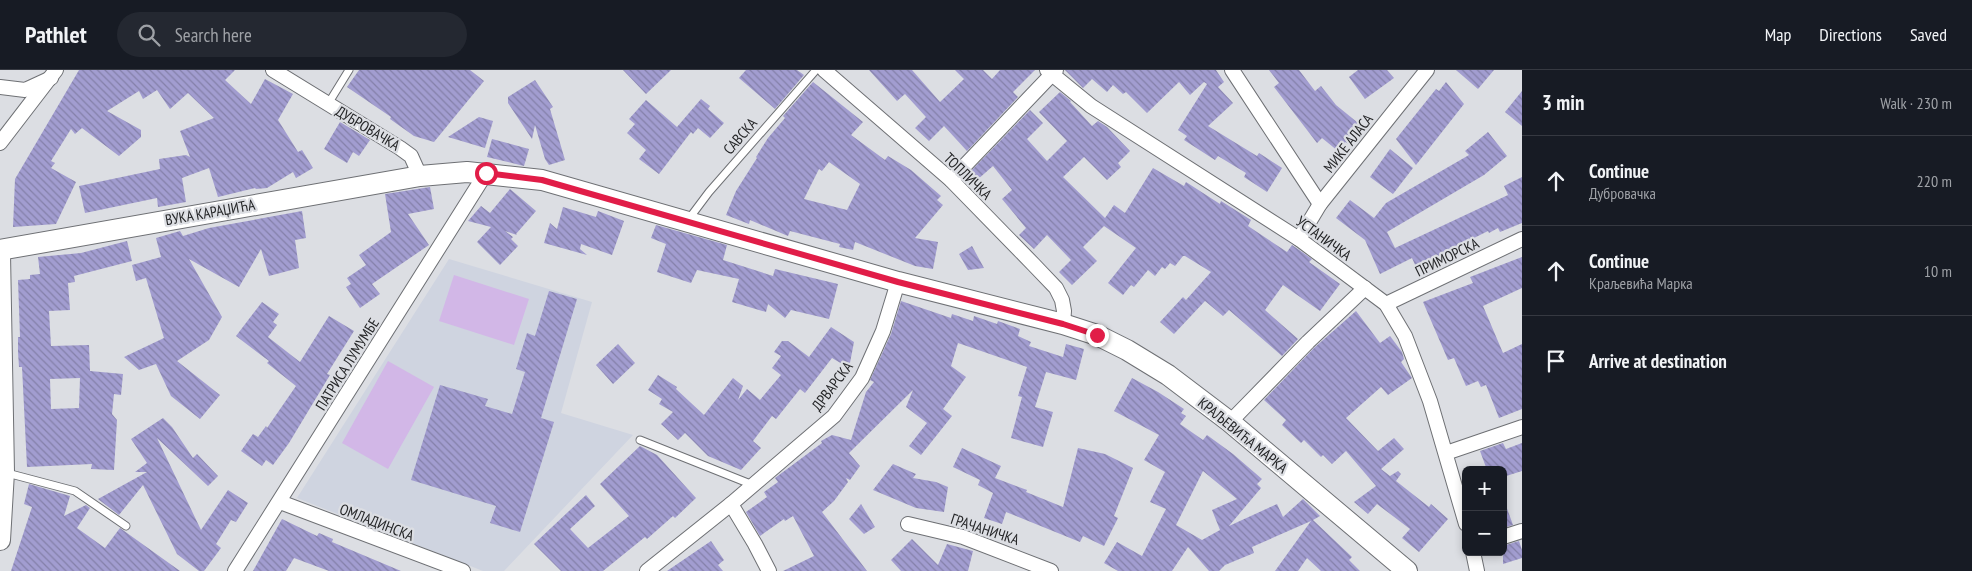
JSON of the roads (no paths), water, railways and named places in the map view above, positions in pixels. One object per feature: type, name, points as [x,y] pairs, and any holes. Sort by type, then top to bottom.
[{"type":"main road","points":[[420,176],[467,172],[542,180],[898,282],[1063,324]]},
{"type":"main road","name":"ВУКА КАРАЏИЋА","points":[[0,250],[420,176]]},
{"type":"main road","points":[[0,254],[4,472],[0,540]]},
{"type":"main road","name":"КРАЉЕВИЋА МАРКА","points":[[1063,324],[1097,335],[1127,350],[1168,375],[1230,422],[1407,571]]},
{"type":"street","name":"ДУБРОВАЧКА","points":[[273,70],[406,152],[411,156],[420,176]]},
{"type":"street","name":"ТОПЛИЧКА","points":[[824,70],[951,180],[1056,288],[1062,300],[1064,311],[1063,324]]},
{"type":"street","points":[[1232,70],[1320,204]]},
{"type":"street","name":"МИКЕ АЛАСА","points":[[1300,239],[1320,204],[1427,70]]},
{"type":"street","points":[[951,180],[1051,72]]},
{"type":"street","name":"УСТАНИЧКА","points":[[1051,72],[1091,106],[1300,239],[1386,304],[1405,336],[1430,401],[1462,511]]},
{"type":"street","points":[[0,87],[25,90],[54,74]]},
{"type":"street","points":[[0,143],[54,74]]},
{"type":"street","name":"ПАТРИСА ЛУМУМБЕ","points":[[235,571],[486,173]]},
{"type":"street","name":"ПРИМОРСКА","points":[[1386,304],[1522,239]]},
{"type":"street","name":"ДРВАРСКА","points":[[647,571],[731,504],[834,416],[862,378],[883,331],[898,282]]},
{"type":"street","points":[[1230,422],[1308,342],[1365,288]]},
{"type":"street","points":[[1446,453],[1522,427]]},
{"type":"street","name":"ОМЛАДИНСКА","points":[[280,502],[463,571]]},
{"type":"street","points":[[731,504],[769,571]]},
{"type":"street","name":"ГРАЧАНИЧКА","points":[[908,524],[963,537],[1051,571]]},
{"type":"street","points":[[1507,536],[1522,531]]},
{"type":"street","points":[[1474,556],[1477,571]]},
{"type":"lane","name":"ДУБРОВАЧКА","points":[[328,104],[349,70]]},
{"type":"lane","name":"САВСКА","points":[[687,220],[709,192],[816,70]]},
{"type":"lane","points":[[640,440],[753,485]]},
{"type":"lane","points":[[4,472],[75,491],[126,526]]}]
